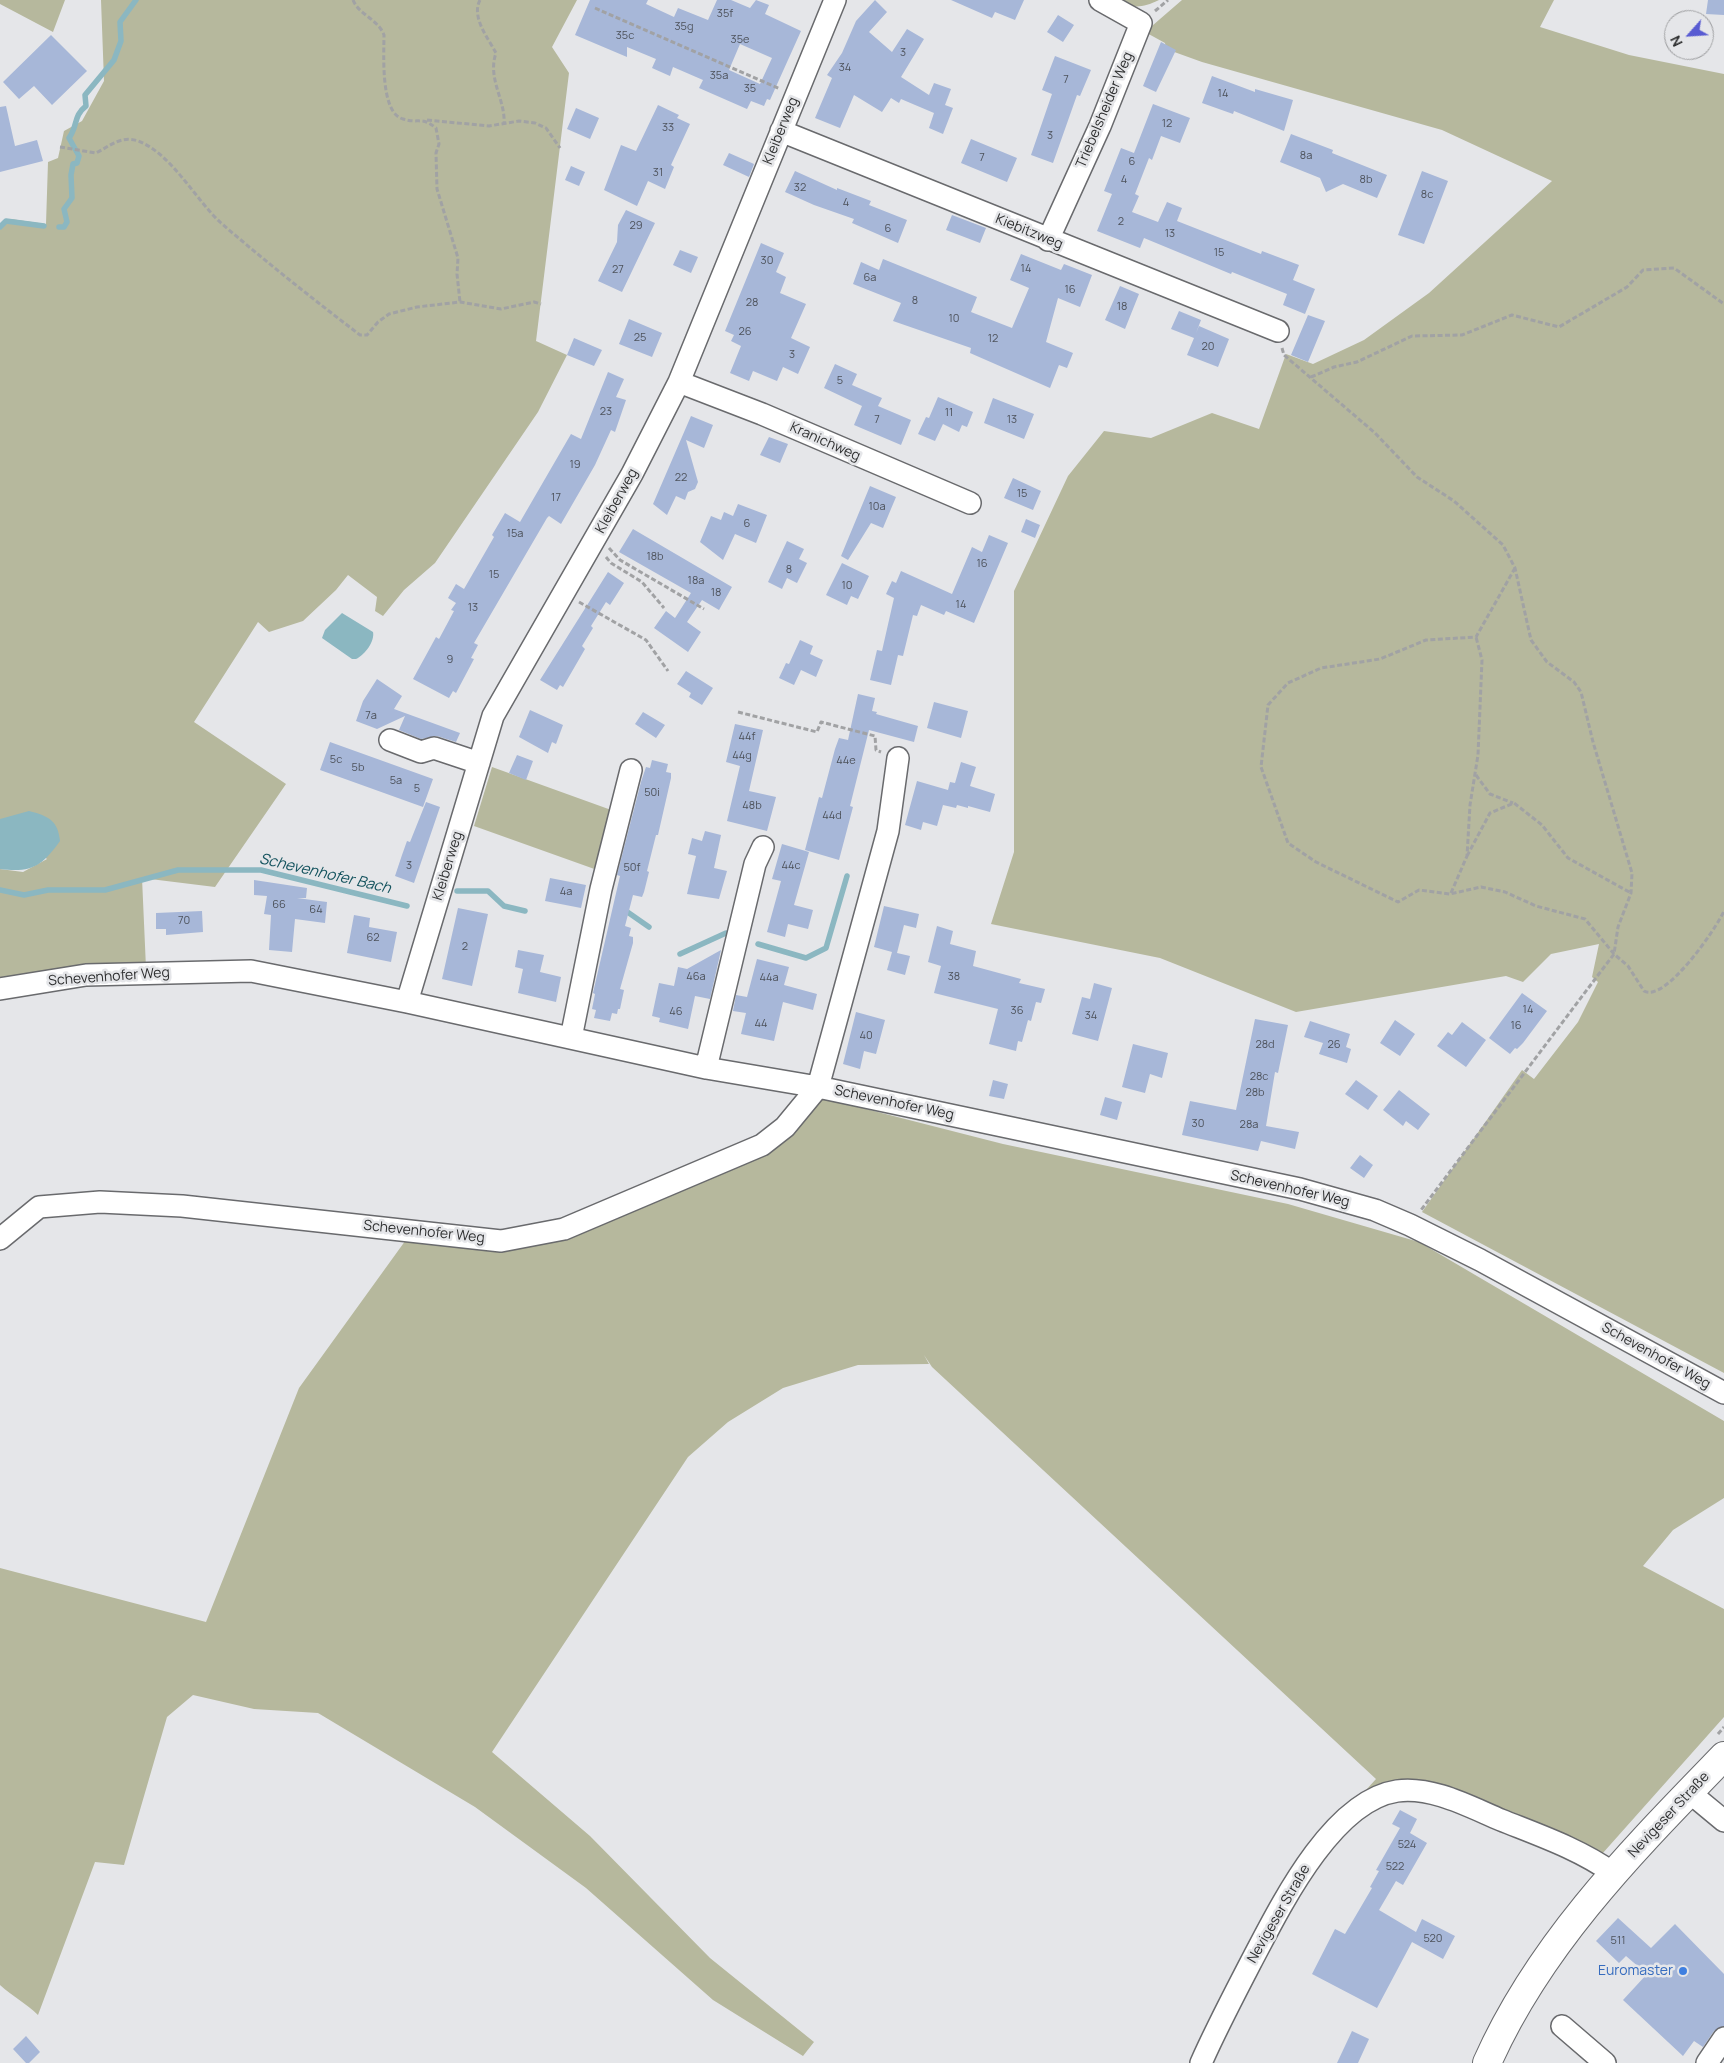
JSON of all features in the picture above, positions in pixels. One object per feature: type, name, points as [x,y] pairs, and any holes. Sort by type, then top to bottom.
[{"type":"main road","name":"Nevigeser Straße","points":[[1487,2063],[1502,2030],[1555,1945],[1613,1873],[1724,1756]]},
{"type":"street","name":"Kleiberweg","points":[[406,1002],[493,716],[632,474],[679,382],[835,0]]},
{"type":"street","name":"Triebelsheider Weg","points":[[1048,240],[1100,126],[1141,23],[1100,0]]},
{"type":"street","name":"Kiebitzweg","points":[[781,131],[1278,331]]},
{"type":"street","name":"Kranichweg","points":[[679,382],[762,414],[970,502]]},
{"type":"street","points":[[390,740],[421,752],[434,748],[479,763]]},
{"type":"street","name":"Schevenhofer Weg","points":[[0,1239],[39,1207],[100,1202],[182,1206],[501,1241],[564,1230],[762,1145],[785,1127],[818,1087],[888,831],[898,758]]},
{"type":"street","points":[[571,1038],[603,881],[631,770]]},
{"type":"street","points":[[706,1068],[755,864],[763,847]]},
{"type":"street","name":"Schevenhofer Weg","points":[[0,989],[86,975],[238,971],[263,974],[406,1002],[706,1068],[818,1087],[1300,1189],[1375,1210],[1410,1224],[1724,1393]]},
{"type":"street","name":"Nevigeser Straße","points":[[1201,2063],[1272,1922],[1305,1866],[1348,1818],[1382,1796],[1402,1791],[1432,1794],[1580,1851],[1613,1873]]},
{"type":"street","points":[[1689,1792],[1724,1821]]},
{"type":"street","points":[[1562,2026],[1605,2063]]},
{"type":"street","points":[[1707,2063],[1724,2038]]},
{"type":"path","points":[[352,0],[356,9],[381,28],[384,35],[384,81],[392,112],[401,119],[465,125],[504,125],[519,121],[541,124],[550,132],[560,148]]},
{"type":"path","points":[[480,0],[477,6],[477,15],[496,53],[492,64],[494,83],[504,110],[504,125]]},
{"type":"path","points":[[595,8],[796,96]]},
{"type":"path","points":[[426,120],[436,128],[439,144],[436,153],[437,189],[458,258],[457,274],[460,302]]},
{"type":"path","points":[[60,146],[96,153],[116,141],[125,139],[139,141],[149,147],[165,160],[220,222],[360,335],[367,335],[383,318],[400,311],[448,302],[460,302],[501,310],[534,302],[541,304]]},
{"type":"path","points":[[1311,377],[1334,367],[1357,362],[1412,336],[1462,335],[1512,315],[1559,327],[1627,287],[1642,270],[1674,268],[1724,304]]},
{"type":"path","points":[[1278,331],[1284,355],[1375,433],[1417,477],[1454,501],[1503,545],[1515,568],[1528,631],[1536,648],[1555,670],[1574,682],[1581,692],[1593,742],[1632,873],[1631,893],[1618,927],[1614,954],[1410,1224]]},
{"type":"path","points":[[595,538],[611,563],[642,582],[664,608]]},
{"type":"path","points":[[595,538],[620,560],[704,609]]},
{"type":"path","points":[[1467,856],[1470,805],[1478,755],[1482,660],[1476,637],[1515,568]]},
{"type":"path","points":[[563,594],[646,640],[668,671]]},
{"type":"path","points":[[1476,637],[1426,640],[1380,659],[1321,668],[1288,683],[1268,705],[1261,767],[1288,843],[1316,862],[1398,902],[1419,890],[1450,894],[1481,887],[1505,892],[1536,906],[1585,919],[1614,954],[1628,966],[1644,992],[1648,994],[1657,992],[1688,964],[1724,911]]},
{"type":"path","points":[[738,712],[817,732],[821,722],[875,736],[876,750],[898,758]]},
{"type":"path","points":[[1475,774],[1490,794],[1514,804],[1542,825],[1568,858],[1631,893]]},
{"type":"path","points":[[1450,894],[1490,812],[1514,804]]},
{"type":"green space","points":[[0,0],[65,0],[53,32],[0,4]]},
{"type":"green space","points":[[101,0],[577,0],[552,47],[569,73],[536,341],[567,355],[538,412],[435,563],[404,590],[383,616],[375,611],[377,597],[348,575],[336,590],[303,621],[269,632],[258,622],[194,722],[286,784],[215,887],[142,878],[146,968],[0,985],[0,869],[23,872],[47,859],[0,819],[0,230],[3,222],[11,219],[46,224],[48,162],[58,158],[64,131],[82,121],[104,81]]},
{"type":"green space","points":[[1113,0],[1159,0],[1147,5],[1136,6],[1125,5]]},
{"type":"green space","points":[[1182,0],[1554,0],[1540,27],[1629,55],[1724,74],[1724,1373],[1422,1212],[1522,1070],[1534,1079],[1578,1022],[1598,982],[1592,977],[1599,944],[1551,954],[1523,982],[1506,976],[1296,1012],[1160,958],[991,924],[1014,852],[1014,591],[1068,476],[1104,431],[1151,438],[1212,413],[1259,429],[1286,354],[1313,364],[1364,340],[1429,293],[1552,181],[1442,130],[1202,62],[1166,49],[1165,43],[1145,32]]},
{"type":"green space","points":[[492,767],[614,811],[600,871],[474,826]]},
{"type":"green space","points":[[815,1096],[1003,1144],[1288,1204],[1419,1242],[1724,1421],[1724,1498],[1673,1530],[1643,1566],[1724,1609],[1724,1717],[1602,1854],[1432,1789],[1336,1823],[1376,1779],[932,1367],[924,1355],[929,1364],[858,1365],[783,1388],[728,1422],[688,1457],[492,1752],[590,1836],[710,1958],[814,2042],[803,2056],[713,2000],[586,1888],[475,1807],[318,1713],[254,1709],[193,1695],[167,1717],[124,1865],[95,1862],[38,2015],[0,1985],[0,1568],[206,1622],[299,1388],[408,1237],[495,1245],[765,1152]]},
{"type":"water","points":[[342,613],[373,632],[369,647],[356,659],[352,659],[322,638],[325,630]]},
{"type":"water","points":[[29,811],[51,820],[57,828],[60,841],[42,862],[35,866],[20,870],[0,869],[0,819]]},
{"type":"building","points":[[590,0],[648,0],[646,4],[674,17],[678,8],[708,20],[717,0],[731,0],[750,8],[756,0],[769,5],[765,14],[801,31],[770,100],[767,99],[764,106],[751,101],[747,109],[699,88],[703,80],[673,67],[670,76],[652,68],[656,59],[627,47],[627,57],[575,35]],"holes":[[[740,44],[772,58],[760,84],[729,70]]]},
{"type":"building","points":[[875,0],[887,12],[869,32],[892,52],[907,29],[924,39],[901,77],[929,95],[934,83],[951,89],[945,105],[953,108],[943,134],[929,128],[934,113],[901,99],[899,103],[891,98],[882,112],[854,95],[840,128],[815,118],[832,78],[827,75],[842,53],[856,21]]},
{"type":"building","points":[[951,0],[1024,0],[1015,20],[995,12],[992,18]]},
{"type":"building","points":[[1708,0],[1724,0],[1724,15],[1714,14],[1714,10],[1707,10]]},
{"type":"building","points":[[1058,15],[1074,25],[1063,42],[1047,32]]},
{"type":"building","points":[[51,35],[87,71],[52,105],[34,86],[19,99],[3,82]]},
{"type":"building","points":[[1161,42],[1176,50],[1156,92],[1143,86]]},
{"type":"building","points":[[1055,56],[1091,70],[1080,96],[1077,95],[1053,163],[1031,155],[1052,94],[1042,90]]},
{"type":"building","points":[[1212,76],[1255,92],[1255,89],[1293,100],[1284,131],[1234,111],[1233,114],[1202,103]]},
{"type":"building","points":[[1153,104],[1190,118],[1180,143],[1161,136],[1152,160],[1149,158],[1135,194],[1139,196],[1132,212],[1158,222],[1167,202],[1182,208],[1177,221],[1261,254],[1262,251],[1299,265],[1293,280],[1315,289],[1305,314],[1283,305],[1287,294],[1232,272],[1231,274],[1144,238],[1140,248],[1097,231],[1112,194],[1104,191],[1121,148],[1134,153]]},
{"type":"building","points":[[658,105],[679,115],[677,118],[690,124],[671,165],[674,167],[665,189],[648,181],[637,206],[604,190],[621,145],[636,151]]},
{"type":"building","points":[[6,106],[15,146],[37,140],[43,161],[0,172],[0,107]]},
{"type":"building","points":[[576,108],[599,118],[590,139],[567,129]]},
{"type":"building","points":[[1291,134],[1333,150],[1332,153],[1387,175],[1377,198],[1343,184],[1326,192],[1320,178],[1280,162]]},
{"type":"building","points":[[971,139],[1017,158],[1007,182],[961,163]]},
{"type":"building","points":[[729,153],[754,164],[749,177],[723,165]]},
{"type":"building","points":[[571,166],[585,172],[579,186],[565,180]]},
{"type":"building","points":[[795,171],[837,190],[837,188],[871,201],[869,205],[907,220],[898,243],[852,223],[854,219],[814,205],[785,192]]},
{"type":"building","points":[[1422,171],[1448,181],[1424,244],[1398,235]]},
{"type":"building","points":[[626,210],[655,223],[622,292],[598,281],[617,242],[618,225]]},
{"type":"building","points":[[952,215],[986,228],[980,243],[946,230]]},
{"type":"building","points":[[761,243],[784,253],[776,272],[786,277],[780,293],[806,304],[791,338],[810,347],[798,374],[783,367],[777,381],[753,371],[749,381],[730,373],[741,346],[731,341],[734,335],[725,331]]},
{"type":"building","points":[[680,250],[698,257],[691,273],[673,265]]},
{"type":"building","points":[[1021,254],[1061,270],[1064,264],[1092,275],[1080,307],[1058,298],[1046,342],[1073,353],[1067,368],[1059,365],[1050,388],[970,353],[971,348],[893,321],[901,303],[853,284],[861,262],[879,270],[883,259],[977,297],[971,312],[1012,328],[1029,288],[1010,280]]},
{"type":"building","points":[[1120,286],[1139,294],[1125,329],[1105,320]]},
{"type":"building","points":[[1179,311],[1201,320],[1196,333],[1199,326],[1229,339],[1218,367],[1187,355],[1194,338],[1171,329]]},
{"type":"building","points":[[1308,315],[1325,321],[1308,362],[1291,355]]},
{"type":"building","points":[[629,319],[662,333],[652,357],[619,344]]},
{"type":"building","points":[[574,338],[602,350],[594,366],[567,355]]},
{"type":"building","points":[[835,364],[857,374],[852,385],[882,398],[878,406],[911,420],[901,445],[854,425],[862,406],[824,388]]},
{"type":"building","points":[[608,372],[624,379],[616,397],[626,400],[615,432],[611,430],[595,465],[561,524],[549,516],[547,518],[474,643],[478,645],[471,658],[474,659],[456,693],[453,691],[449,698],[413,679],[436,637],[439,639],[454,611],[451,610],[456,603],[448,598],[456,584],[464,589],[494,537],[492,535],[505,513],[520,522],[571,434],[581,439]]},
{"type":"building","points":[[938,397],[973,412],[967,427],[962,425],[959,432],[943,424],[935,441],[918,434],[926,417],[929,418]]},
{"type":"building","points":[[993,398],[1034,414],[1024,439],[984,423]]},
{"type":"building","points":[[691,416],[713,425],[704,448],[686,440],[698,482],[695,489],[688,492],[685,500],[676,496],[667,515],[653,504]]},
{"type":"building","points":[[769,437],[788,444],[780,463],[760,455]]},
{"type":"building","points":[[1013,478],[1041,491],[1033,510],[1004,498]]},
{"type":"building","points":[[870,486],[896,497],[883,528],[871,523],[848,560],[841,556]]},
{"type":"building","points":[[738,504],[767,515],[756,543],[735,534],[723,560],[700,542],[711,516],[721,520],[724,512],[733,516]]},
{"type":"building","points":[[1026,519],[1040,525],[1035,538],[1021,532]]},
{"type":"building","points":[[633,529],[732,587],[719,610],[702,600],[687,622],[701,632],[688,652],[654,628],[666,611],[675,618],[691,593],[619,552]]},
{"type":"building","points":[[989,535],[1008,543],[974,623],[946,611],[944,615],[921,605],[917,616],[913,615],[903,656],[898,655],[891,685],[870,680],[877,650],[882,651],[894,598],[886,594],[892,581],[896,583],[901,571],[952,594],[972,547],[982,552]]},
{"type":"building","points":[[787,541],[804,549],[799,559],[807,563],[797,583],[787,578],[782,589],[768,582]]},
{"type":"building","points":[[842,563],[869,576],[858,599],[851,596],[847,605],[826,595]]},
{"type":"building","points":[[608,572],[624,583],[610,605],[606,602],[591,626],[593,628],[582,646],[585,649],[563,687],[560,685],[557,690],[540,680]]},
{"type":"building","points":[[800,640],[813,646],[810,654],[823,660],[816,677],[801,670],[794,685],[779,678],[786,663],[789,664]]},
{"type":"building","points":[[686,671],[713,688],[702,705],[689,697],[691,693],[677,684]]},
{"type":"building","points":[[377,679],[402,696],[394,709],[460,733],[456,742],[437,736],[421,739],[399,730],[405,716],[377,729],[356,721],[363,701]]},
{"type":"building","points":[[858,694],[875,698],[872,711],[877,712],[876,714],[918,726],[914,742],[869,730],[850,806],[853,807],[839,860],[805,850],[819,797],[822,798],[839,738],[848,740]]},
{"type":"building","points":[[934,702],[968,711],[961,738],[927,728]]},
{"type":"building","points":[[530,710],[563,725],[556,744],[552,742],[548,753],[519,737]]},
{"type":"building","points":[[643,712],[665,725],[656,738],[635,724]]},
{"type":"building","points":[[735,724],[763,730],[749,791],[776,797],[767,831],[727,821],[740,766],[726,762]]},
{"type":"building","points":[[330,742],[433,779],[423,807],[320,770]]},
{"type":"building","points":[[517,755],[533,761],[526,780],[509,773]]},
{"type":"building","points":[[652,760],[668,764],[666,772],[671,773],[671,778],[658,835],[656,835],[647,871],[649,872],[644,892],[642,897],[633,895],[625,926],[631,928],[629,936],[633,937],[633,943],[620,989],[624,990],[620,1009],[618,1009],[617,1014],[612,1013],[610,1021],[594,1018],[596,1010],[592,1009],[595,994],[593,993],[620,876],[617,875],[641,782],[646,767],[650,768]]},
{"type":"building","points":[[961,762],[976,767],[970,786],[995,794],[990,812],[968,806],[968,808],[957,805],[956,808],[943,805],[937,826],[923,822],[921,830],[905,825],[917,781],[948,790],[950,782],[955,783]]},
{"type":"building","points":[[426,802],[440,807],[414,883],[395,876],[407,841],[410,842]]},
{"type":"building","points":[[705,831],[721,835],[714,868],[727,871],[719,899],[687,894],[696,856],[688,854],[692,838],[702,841]]},
{"type":"building","points":[[782,844],[809,852],[794,905],[813,910],[808,929],[788,924],[785,937],[767,932],[781,881],[772,879]]},
{"type":"building","points":[[550,878],[586,885],[581,908],[545,901]]},
{"type":"building","points":[[254,880],[307,888],[306,898],[297,898],[327,902],[325,923],[295,919],[292,952],[269,950],[271,915],[264,914],[267,896],[254,895]]},
{"type":"building","points":[[884,906],[919,914],[916,928],[904,925],[897,953],[910,956],[905,975],[887,970],[892,952],[874,947]]},
{"type":"building","points":[[458,908],[488,914],[472,986],[442,979]]},
{"type":"building","points":[[202,911],[203,932],[166,935],[166,929],[156,929],[156,913]]},
{"type":"building","points":[[354,915],[370,918],[369,927],[397,932],[391,962],[347,953]]},
{"type":"building","points":[[937,926],[953,931],[950,944],[976,951],[973,966],[1021,979],[1019,983],[1045,989],[1041,1003],[1036,1002],[1031,1021],[1028,1020],[1022,1042],[1018,1041],[1016,1051],[989,1044],[998,1009],[934,993],[941,966],[928,962]]},
{"type":"building","points":[[518,950],[544,955],[540,972],[561,977],[556,1002],[518,993],[523,969],[515,967]]},
{"type":"building","points":[[721,950],[710,999],[695,996],[688,1029],[659,1022],[660,1018],[652,1016],[659,983],[674,986],[678,967],[687,969]]},
{"type":"building","points":[[757,959],[789,967],[784,985],[817,994],[813,1010],[783,1002],[774,1041],[741,1034],[746,1013],[733,1011],[736,995],[747,997]]},
{"type":"building","points":[[1094,983],[1112,988],[1098,1041],[1072,1034],[1082,997],[1090,999]]},
{"type":"building","points":[[1522,993],[1547,1011],[1523,1043],[1510,1054],[1489,1038]]},
{"type":"building","points":[[856,1012],[885,1020],[876,1054],[864,1051],[860,1069],[843,1064]]},
{"type":"building","points":[[1255,1019],[1288,1025],[1278,1073],[1275,1072],[1266,1126],[1299,1132],[1295,1149],[1261,1141],[1258,1151],[1182,1135],[1190,1101],[1236,1110]]},
{"type":"building","points":[[1395,1020],[1415,1034],[1400,1056],[1380,1043]]},
{"type":"building","points":[[1310,1021],[1350,1034],[1346,1047],[1351,1049],[1347,1063],[1319,1054],[1323,1043],[1304,1037]]},
{"type":"building","points":[[1462,1022],[1486,1040],[1466,1067],[1437,1046],[1448,1032],[1452,1035]]},
{"type":"building","points":[[1133,1044],[1168,1053],[1162,1078],[1150,1074],[1145,1093],[1122,1087]]},
{"type":"building","points":[[993,1080],[1008,1084],[1004,1099],[989,1096]]},
{"type":"building","points":[[1356,1080],[1378,1096],[1368,1110],[1345,1094]]},
{"type":"building","points":[[1399,1090],[1430,1114],[1418,1130],[1406,1121],[1403,1126],[1383,1110]]},
{"type":"building","points":[[1105,1097],[1122,1102],[1117,1120],[1100,1115]]},
{"type":"building","points":[[1360,1155],[1373,1165],[1364,1178],[1350,1168]]},
{"type":"building","points":[[1400,1810],[1417,1819],[1410,1833],[1427,1843],[1403,1885],[1396,1881],[1379,1910],[1416,1932],[1422,1919],[1455,1936],[1443,1959],[1412,1942],[1377,2008],[1312,1974],[1335,1929],[1345,1934],[1372,1888],[1370,1887],[1379,1871],[1376,1870],[1400,1828],[1392,1824]]},
{"type":"building","points":[[1618,1918],[1651,1948],[1675,1924],[1724,1974],[1724,2026],[1714,2031],[1703,2047],[1694,2041],[1683,2056],[1623,2000],[1647,1974],[1626,1956],[1619,1963],[1596,1941]]},
{"type":"building","points":[[1352,2031],[1369,2039],[1358,2063],[1337,2063]]},
{"type":"building","points":[[26,2036],[40,2052],[29,2063],[26,2063],[13,2049]]},
{"type":"waterway","points":[[59,227],[64,227],[67,222],[64,209],[72,198],[71,175],[73,164],[77,163],[79,156],[69,138],[77,117],[86,106],[85,95],[114,60],[121,41],[120,22],[136,0]]},
{"type":"waterway","points":[[0,227],[6,221],[44,226]]},
{"type":"waterway","name":"Schevenhofer Bach","points":[[0,890],[24,895],[48,890],[105,890],[178,870],[261,870],[407,906]]},
{"type":"waterway","name":"Schevenhofer Bach","points":[[758,944],[806,958],[826,948],[847,876]]},
{"type":"waterway","name":"Schevenhofer Bach","points":[[457,891],[488,891],[504,906],[525,911]]},
{"type":"waterway","name":"Schevenhofer Bach","points":[[624,913],[626,911],[649,927]]},
{"type":"waterway","name":"Schevenhofer Bach","points":[[680,954],[726,933]]},
{"type":"place","name":"Euromaster","points":[[1683,1971]]}]
